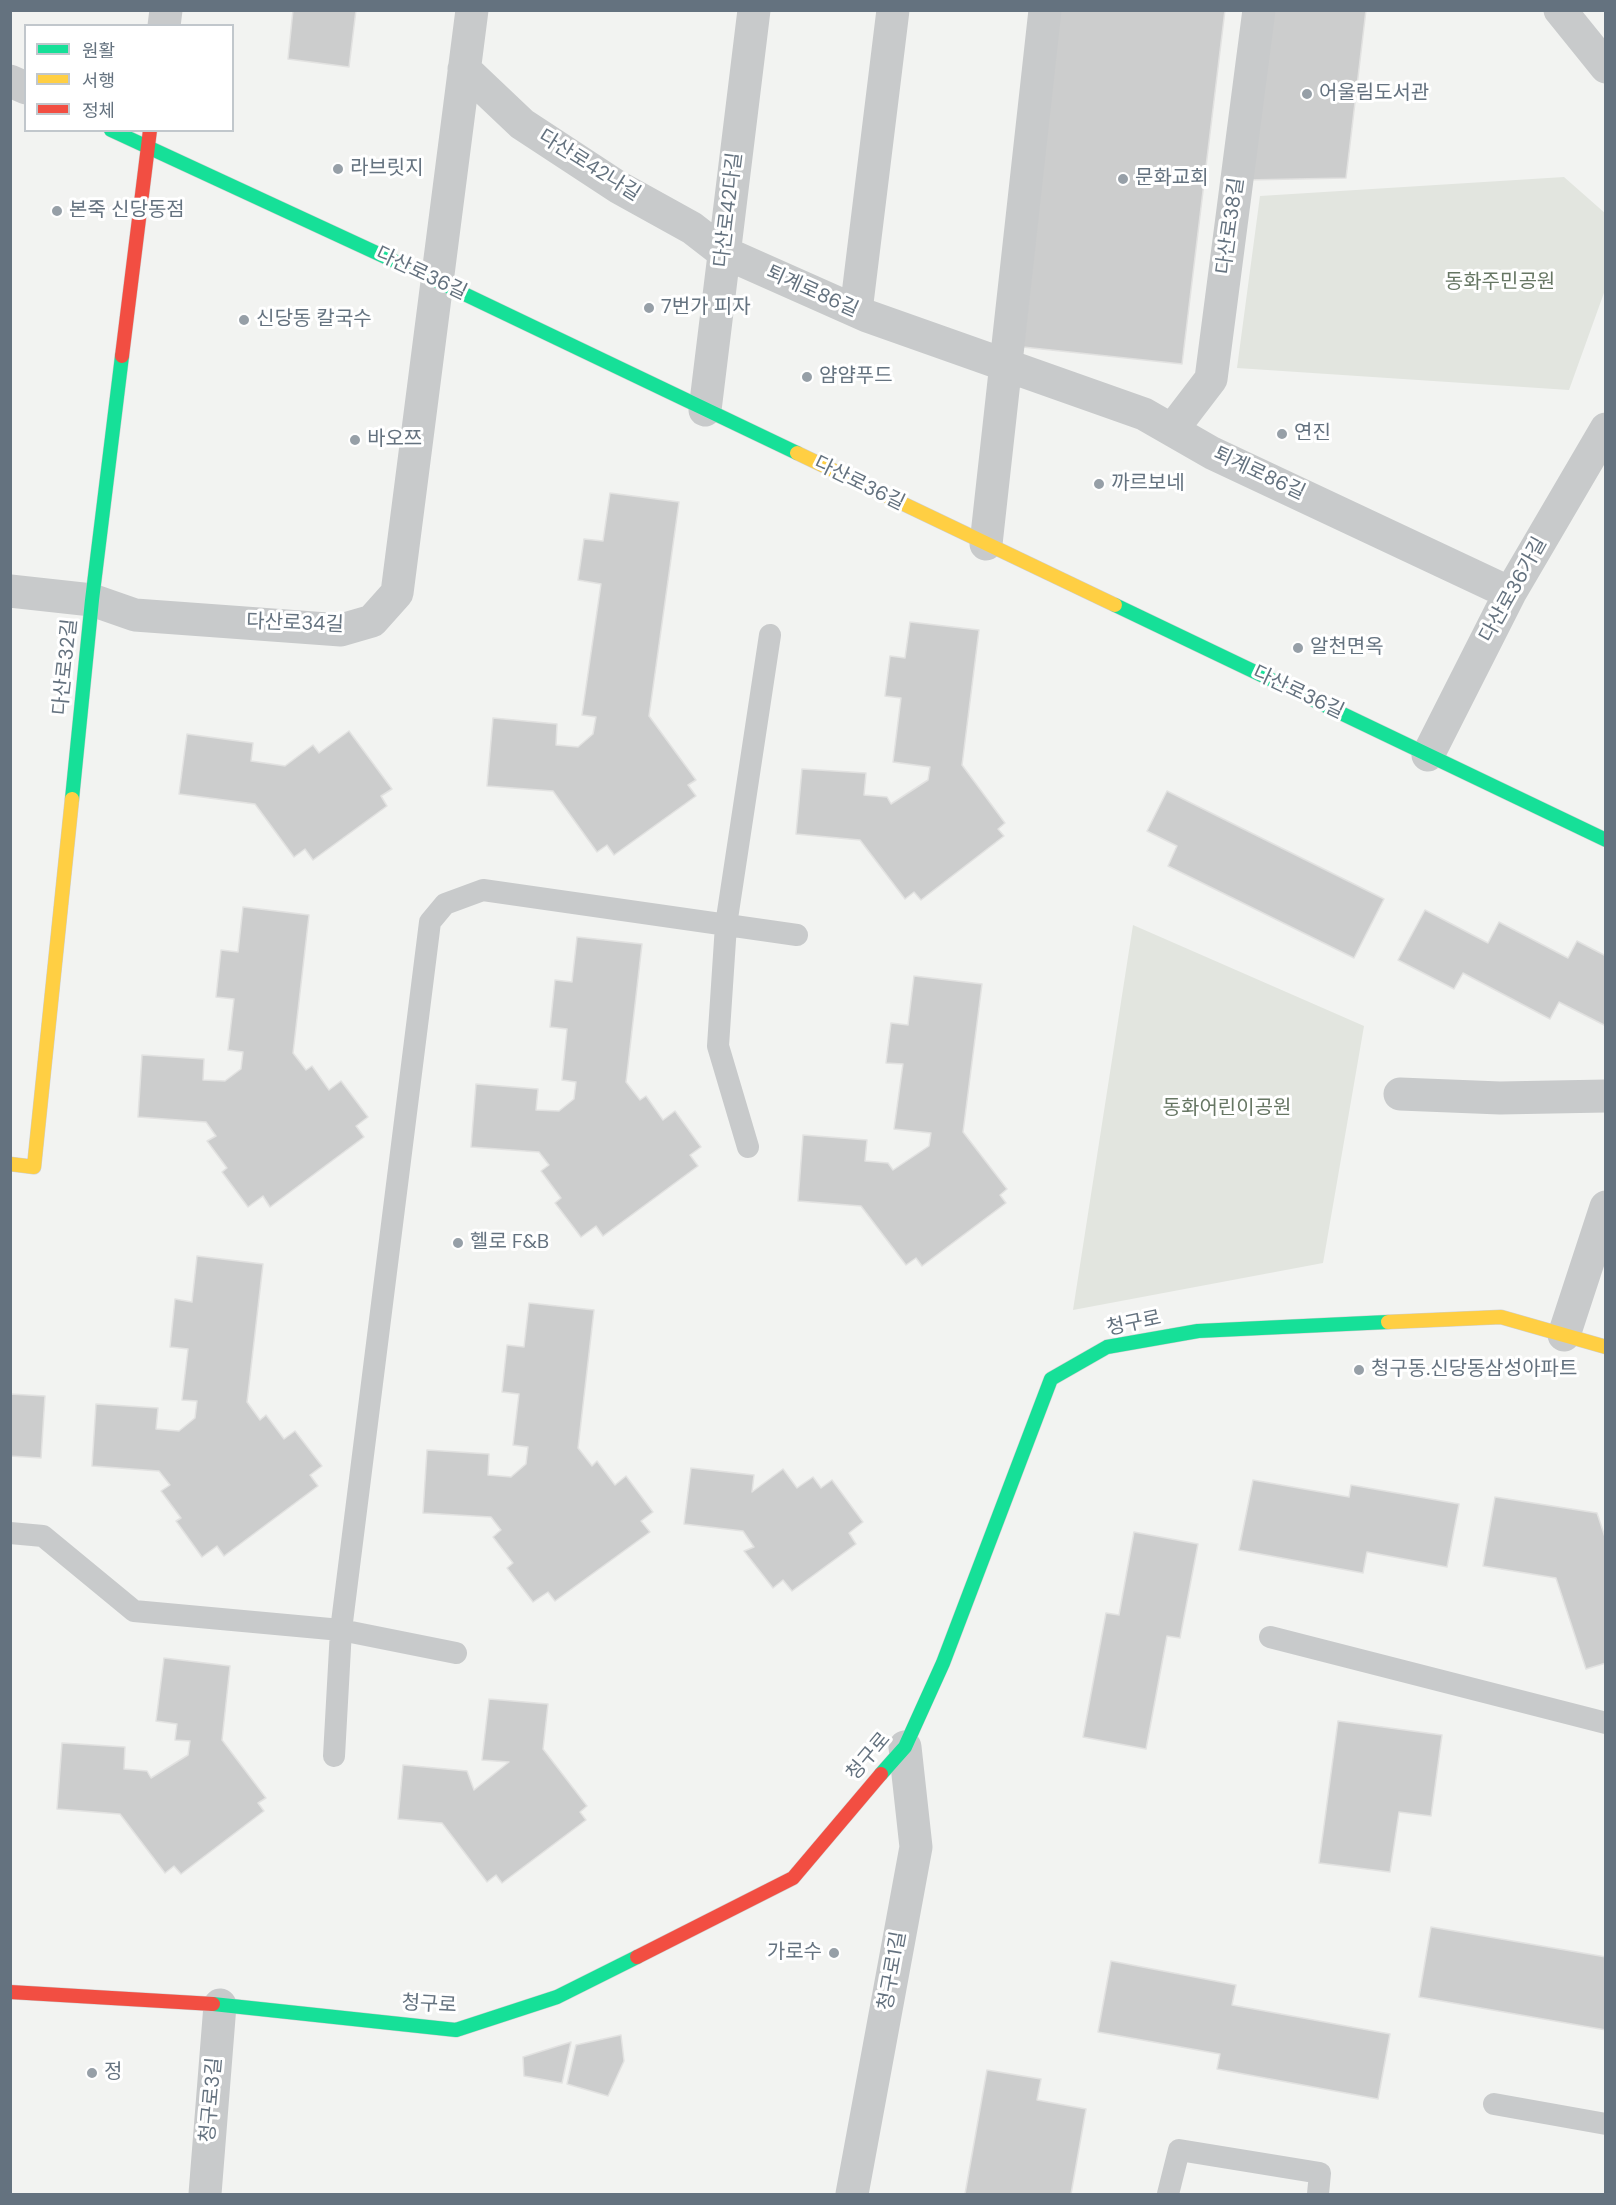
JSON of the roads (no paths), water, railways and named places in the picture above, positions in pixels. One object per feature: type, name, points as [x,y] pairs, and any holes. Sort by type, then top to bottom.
[{"type":"street","points":[[435,280],[472,10]]},
{"type":"street","name":"다산로42다길","points":[[705,410],[754,10]]},
{"type":"street","points":[[856,312],[893,10]]},
{"type":"street","points":[[986,544],[1045,10]]},
{"type":"street","name":"다산로38길","points":[[1173,430],[1211,379],[1259,10]]},
{"type":"street","points":[[1560,10],[1605,67]]},
{"type":"street","name":"다산로42나길","points":[[464,69],[522,124],[618,187],[692,228],[723,252]]},
{"type":"street","points":[[10,81],[24,87]]},
{"type":"street","name":"다산로36길","points":[[115,132],[435,280],[1605,840]]},
{"type":"street","name":"다산로32길","points":[[10,1164],[34,1167],[92,600],[150,132]]},
{"type":"street","name":"퇴계로86길","points":[[723,252],[856,312],[1144,414],[1212,453],[1510,593]]},
{"type":"street","name":"다산로34길","points":[[10,591],[92,600],[135,615],[341,630],[372,621],[397,593],[435,280]]},
{"type":"street","name":"다산로36가길","points":[[1428,755],[1510,593],[1605,429]]},
{"type":"street","points":[[1400,1094],[1500,1098],[1605,1096]]},
{"type":"street","points":[[1564,1335],[1605,1207]]},
{"type":"street","name":"청구로","points":[[10,1992],[220,2004],[456,2030],[557,1997],[793,1878],[906,1747],[943,1663],[1051,1379],[1107,1347],[1198,1332],[1501,1317],[1605,1347]]},
{"type":"street","name":"청구로1길","points":[[852,2194],[916,1847],[906,1747]]},
{"type":"street","name":"청구로3길","points":[[205,2194],[220,2004]]},
{"type":"lane","points":[[748,1147],[718,1046],[726,925],[770,635]]},
{"type":"lane","points":[[334,1756],[341,1630],[430,922],[445,904],[483,890],[797,935]]},
{"type":"lane","points":[[10,1533],[43,1536],[134,1611],[341,1630],[456,1653]]},
{"type":"lane","points":[[1270,1636],[1605,1723]]},
{"type":"lane","points":[[1494,2104],[1605,2124]]},
{"type":"lane","points":[[1168,2194],[1179,2150],[1320,2173],[1318,2194]]},
{"type":"place","name":"어울림도서관","points":[[1307,94]]},
{"type":"place","name":"라브릿지","points":[[338,169]]},
{"type":"place","name":"문화교회","points":[[1123,179]]},
{"type":"place","name":"본죽 신당동점","points":[[57,211]]},
{"type":"place","name":"7번가 피자","points":[[649,308]]},
{"type":"place","name":"신당동 칼국수","points":[[244,320]]},
{"type":"place","name":"얌얌푸드","points":[[807,377]]},
{"type":"place","name":"연진","points":[[1282,434]]},
{"type":"place","name":"바오쯔","points":[[355,440]]},
{"type":"place","name":"까르보네","points":[[1099,484]]},
{"type":"place","name":"알천면옥","points":[[1298,648]]},
{"type":"place","name":"헬로 F&B","points":[[458,1243]]},
{"type":"place","name":"청구동.신당동삼성아파트","points":[[1359,1370]]},
{"type":"place","name":"가로수","points":[[834,1953]]},
{"type":"place","name":"정","points":[[92,2073]]},
{"type":"park label","name":"동화주민공원","points":[[1500,283]]},
{"type":"park label","name":"동화어린이공원","points":[[1227,1109]]}]
